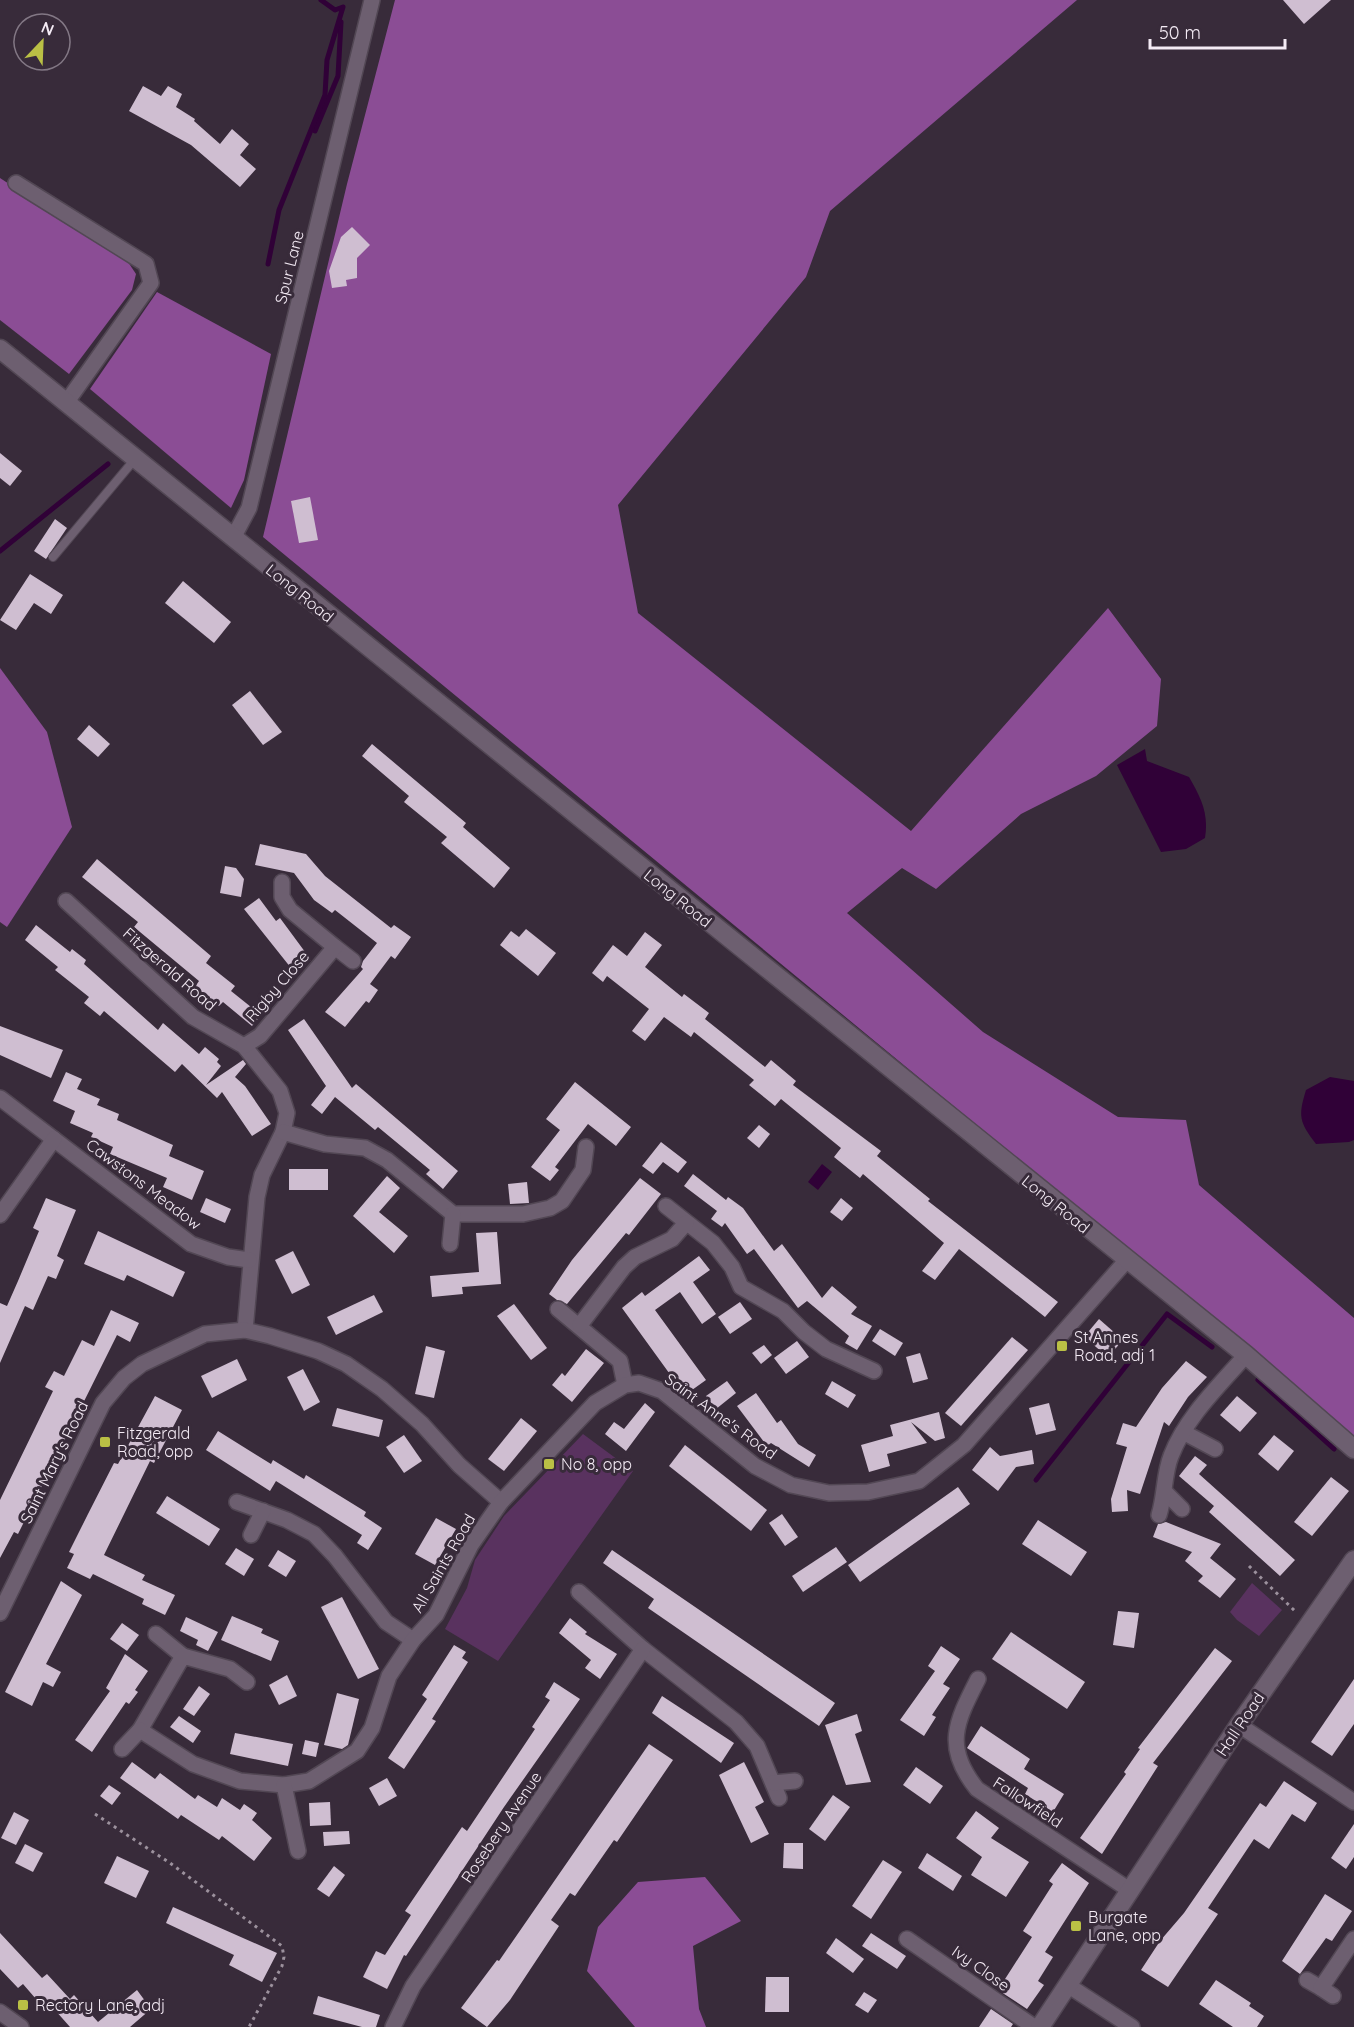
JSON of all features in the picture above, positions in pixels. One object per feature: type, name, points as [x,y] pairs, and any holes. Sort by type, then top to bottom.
[{"type":"street","name":"Spur Lane","points":[[233,538],[249,508],[372,0]]},
{"type":"street","points":[[16,183],[146,264],[151,283],[66,403]]},
{"type":"street","name":"Long Road","points":[[0,349],[1126,1261],[1246,1355],[1354,1449]]},
{"type":"street","name":"Rigby Close","points":[[282,882],[282,897],[290,910],[353,961]]},
{"type":"street","name":"Fitzgerald Road","points":[[66,901],[193,1017],[244,1046],[280,1091],[286,1113],[283,1131],[262,1175],[249,1260],[245,1330]]},
{"type":"street","name":"Rigby Close","points":[[244,1046],[260,1036],[335,946]]},
{"type":"street","name":"Cawstons Meadow","points":[[0,1098],[191,1244],[228,1257],[249,1260]]},
{"type":"street","points":[[283,1131],[325,1144],[365,1148],[387,1160],[453,1214],[523,1214],[550,1208],[562,1202],[583,1170],[585,1147]]},
{"type":"street","points":[[0,1215],[54,1139]]},
{"type":"street","points":[[666,1206],[713,1243],[732,1267],[741,1287],[783,1311],[804,1332],[826,1349],[874,1371]]},
{"type":"street","points":[[450,1244],[453,1214]]},
{"type":"street","points":[[579,1325],[624,1267],[635,1257],[672,1239],[686,1223]]},
{"type":"street","name":"Saint Anne's Road","points":[[625,1385],[639,1383],[662,1391],[755,1466],[791,1485],[830,1493],[858,1492],[919,1481],[964,1445],[1126,1261]]},
{"type":"street","points":[[558,1309],[620,1361],[625,1385]]},
{"type":"street","name":"Saint Mary's Road","points":[[0,1613],[103,1403],[124,1378],[142,1364],[205,1334],[245,1330],[295,1343],[346,1364],[381,1389],[422,1424],[459,1465],[501,1502]]},
{"type":"street","points":[[1159,1515],[1166,1493],[1171,1457],[1183,1432],[1246,1355]]},
{"type":"street","name":"All Saints Road","points":[[140,1730],[193,1764],[240,1781],[284,1785],[309,1781],[357,1751],[372,1728],[389,1676],[413,1640],[436,1616],[471,1545],[501,1502],[595,1403],[625,1385]]},
{"type":"street","points":[[1183,1432],[1215,1449]]},
{"type":"street","points":[[1166,1493],[1182,1509]]},
{"type":"street","points":[[237,1502],[287,1520],[314,1534],[335,1556],[386,1622],[413,1640]]},
{"type":"street","points":[[251,1535],[263,1511]]},
{"type":"street","name":"Hall Road","points":[[1040,2027],[1239,1725],[1354,1560]]},
{"type":"street","points":[[579,1592],[643,1649],[736,1722],[757,1746],[779,1798]]},
{"type":"street","points":[[156,1635],[183,1656],[230,1669],[247,1682]]},
{"type":"street","name":"Rosebery Avenue","points":[[393,2027],[412,1986],[643,1649]]},
{"type":"street","points":[[122,1749],[140,1730],[183,1656]]},
{"type":"street","name":"Fallowfield","points":[[978,1678],[959,1717],[955,1743],[959,1762],[967,1777],[977,1789],[1131,1891]]},
{"type":"street","points":[[1239,1725],[1354,1802]]},
{"type":"street","points":[[773,1783],[795,1781]]},
{"type":"street","points":[[284,1785],[298,1851]]},
{"type":"street","points":[[1320,1988],[1354,1939]]},
{"type":"street","name":"Ivy Close","points":[[907,1940],[1034,2027]]},
{"type":"street","points":[[1069,1986],[1132,2027]]},
{"type":"street","points":[[0,2012],[21,2027]]},
{"type":"lane","points":[[53,557],[135,459]]},
{"type":"path","points":[[1249,1566],[1271,1585],[1291,1608],[1310,1622]]},
{"type":"path","points":[[96,1814],[170,1863],[282,1946],[284,1957],[282,1966],[249,2027]]},
{"type":"shaded area","points":[[395,0],[1077,0],[830,211],[806,277],[618,505],[638,613],[911,831],[1108,608],[1161,679],[1157,726],[1096,776],[1021,814],[936,889],[902,868],[847,913],[983,1032],[1118,1117],[1186,1120],[1199,1185],[1354,1318],[1354,1436],[263,537],[347,184]]},
{"type":"shaded area","points":[[0,178],[128,262],[136,274],[132,290],[69,374],[0,320]]},
{"type":"shaded area","points":[[157,292],[271,354],[244,480],[231,508],[90,389]]},
{"type":"shaded area","points":[[0,668],[47,732],[72,827],[7,927],[0,922]]},
{"type":"shaded area","points":[[1145,749],[1147,761],[1189,777],[1200,799],[1205,813],[1205,838],[1186,849],[1161,852],[1117,765]]},
{"type":"shaded area","points":[[1330,1077],[1354,1081],[1354,1140],[1316,1144],[1303,1124],[1302,1106],[1306,1090]]},
{"type":"shaded area","points":[[822,1164],[832,1172],[818,1190],[808,1182]]},
{"type":"shaded area","points":[[583,1434],[633,1471],[498,1661],[445,1629],[467,1588],[475,1560],[504,1516]]},
{"type":"shaded area","points":[[1252,1583],[1282,1610],[1259,1636],[1230,1612]]},
{"type":"shaded area","points":[[705,1877],[741,1921],[693,1946],[699,2009],[706,2027],[635,2027],[587,1971],[598,1927],[638,1882]]},
{"type":"building","points":[[1283,0],[1331,0],[1304,24]]},
{"type":"building","points":[[143,86],[161,96],[168,86],[182,94],[176,107],[195,119],[194,121],[220,144],[232,129],[249,144],[240,155],[256,169],[240,187],[191,145],[129,111]]},
{"type":"building","points":[[352,227],[370,245],[357,258],[357,278],[346,280],[347,286],[332,288],[329,271],[341,237]]},
{"type":"building","points":[[0,453],[22,471],[10,486],[0,478]]},
{"type":"building","points":[[310,497],[318,540],[299,543],[291,501]]},
{"type":"building","points":[[55,519],[67,528],[46,559],[34,551]]},
{"type":"building","points":[[30,574],[63,595],[51,614],[34,603],[16,630],[0,620]]},
{"type":"building","points":[[183,581],[231,622],[214,643],[165,603]]},
{"type":"building","points":[[250,691],[282,732],[263,745],[232,705]]},
{"type":"building","points":[[89,725],[110,744],[98,757],[77,739]]},
{"type":"building","points":[[372,744],[466,823],[463,827],[510,868],[494,888],[441,843],[447,837],[404,802],[409,796],[362,756]]},
{"type":"building","points":[[260,844],[306,854],[325,876],[391,928],[394,925],[411,937],[395,959],[391,956],[370,984],[378,990],[369,1003],[366,1001],[345,1027],[325,1012],[363,969],[361,967],[363,961],[377,943],[335,910],[332,913],[314,900],[294,873],[255,865]]},
{"type":"building","points":[[97,859],[211,956],[206,963],[235,986],[231,991],[261,1015],[252,1026],[223,1002],[219,1006],[195,987],[199,981],[134,927],[138,922],[82,877]]},
{"type":"building","points":[[225,866],[236,868],[244,879],[241,897],[220,893]]},
{"type":"building","points":[[259,898],[276,921],[280,918],[311,960],[295,973],[244,909]]},
{"type":"building","points":[[36,925],[70,952],[72,949],[86,960],[84,964],[158,1030],[163,1023],[199,1054],[205,1047],[219,1059],[217,1062],[221,1066],[206,1085],[243,1060],[246,1064],[235,1077],[245,1086],[271,1124],[252,1136],[222,1092],[217,1098],[182,1064],[175,1072],[104,1011],[100,1016],[84,1003],[89,997],[55,970],[58,967],[25,940]]},
{"type":"building","points":[[526,929],[556,953],[538,976],[500,945],[511,931],[519,937]]},
{"type":"building","points":[[645,932],[662,945],[645,967],[682,997],[684,994],[709,1013],[705,1019],[765,1067],[771,1060],[796,1081],[793,1085],[881,1151],[877,1156],[930,1199],[928,1201],[1058,1302],[1045,1317],[959,1249],[935,1280],[922,1271],[944,1243],[863,1174],[860,1178],[834,1157],[841,1148],[781,1099],[775,1106],[749,1085],[754,1080],[694,1032],[691,1037],[664,1017],[645,1041],[632,1031],[649,1009],[607,976],[603,982],[592,973],[613,945],[627,956]]},
{"type":"building","points":[[304,1019],[352,1088],[356,1084],[458,1171],[443,1189],[426,1174],[430,1170],[378,1127],[375,1130],[335,1097],[322,1114],[311,1105],[326,1086],[288,1030]]},
{"type":"building","points":[[0,1026],[63,1050],[51,1078],[0,1055]]},
{"type":"building","points":[[66,1072],[82,1079],[77,1089],[100,1099],[97,1105],[119,1114],[117,1120],[173,1145],[169,1156],[204,1171],[192,1200],[163,1187],[167,1178],[110,1154],[113,1147],[91,1137],[93,1133],[70,1123],[75,1111],[53,1101]]},
{"type":"building","points":[[575,1082],[631,1127],[616,1146],[588,1124],[555,1167],[559,1170],[550,1181],[531,1167],[560,1130],[546,1119]]},
{"type":"building","points":[[759,1125],[770,1134],[759,1148],[747,1138]]},
{"type":"building","points":[[661,1142],[687,1162],[678,1173],[663,1162],[653,1174],[642,1166]]},
{"type":"building","points":[[289,1169],[328,1169],[328,1190],[289,1190]]},
{"type":"building","points":[[693,1174],[726,1200],[728,1197],[743,1208],[774,1251],[782,1244],[822,1298],[832,1286],[857,1307],[851,1314],[872,1326],[857,1350],[845,1343],[849,1336],[807,1301],[798,1308],[754,1249],[747,1254],[725,1223],[722,1227],[711,1219],[717,1211],[684,1186]]},
{"type":"building","points":[[387,1176],[400,1188],[379,1212],[408,1236],[394,1253],[353,1216]]},
{"type":"building","points":[[640,1178],[661,1194],[629,1235],[626,1233],[567,1304],[557,1300],[549,1294],[572,1260]]},
{"type":"building","points":[[527,1182],[529,1203],[510,1204],[508,1184]]},
{"type":"building","points":[[46,1198],[76,1210],[57,1256],[64,1260],[56,1279],[48,1276],[33,1310],[25,1306],[0,1363],[0,1303],[7,1306],[18,1281],[39,1231],[33,1228]]},
{"type":"building","points":[[206,1198],[231,1209],[225,1223],[200,1212]]},
{"type":"building","points":[[841,1198],[853,1208],[842,1221],[830,1212]]},
{"type":"building","points":[[98,1231],[185,1272],[173,1297],[127,1275],[124,1281],[84,1264]]},
{"type":"building","points":[[497,1232],[501,1284],[462,1287],[463,1294],[432,1297],[430,1276],[479,1272],[476,1233]]},
{"type":"building","points":[[293,1251],[310,1285],[292,1294],[275,1260]]},
{"type":"building","points":[[699,1256],[710,1270],[693,1282],[716,1314],[702,1324],[680,1292],[655,1310],[706,1380],[685,1395],[622,1308],[642,1292],[645,1296]]},
{"type":"building","points":[[374,1295],[383,1312],[336,1335],[327,1317]]},
{"type":"building","points":[[740,1302],[752,1319],[730,1334],[718,1317]]},
{"type":"building","points":[[514,1304],[547,1348],[531,1360],[497,1316]]},
{"type":"building","points":[[111,1310],[139,1323],[130,1342],[117,1335],[18,1534],[14,1532],[0,1558],[0,1500],[53,1391],[45,1387],[54,1371],[64,1376],[82,1340],[94,1346]]},
{"type":"building","points":[[1099,1319],[1123,1340],[1108,1357],[1084,1337]]},
{"type":"building","points":[[880,1329],[903,1343],[895,1356],[872,1341]]},
{"type":"building","points":[[1012,1337],[1028,1350],[961,1426],[945,1413]]},
{"type":"building","points":[[797,1341],[809,1357],[786,1374],[774,1358]]},
{"type":"building","points":[[764,1345],[772,1355],[761,1364],[752,1353]]},
{"type":"building","points":[[426,1346],[445,1351],[434,1398],[415,1394]]},
{"type":"building","points":[[586,1349],[604,1363],[572,1402],[552,1385],[562,1373],[565,1376]]},
{"type":"building","points":[[920,1353],[928,1379],[913,1383],[906,1357]]},
{"type":"building","points":[[237,1359],[247,1380],[212,1398],[201,1376]]},
{"type":"building","points":[[1186,1361],[1207,1377],[1188,1397],[1169,1426],[1164,1422],[1140,1494],[1127,1490],[1128,1511],[1112,1512],[1111,1499],[1127,1447],[1116,1444],[1123,1423],[1136,1427],[1162,1388]]},
{"type":"building","points":[[303,1369],[320,1402],[304,1411],[287,1377]]},
{"type":"building","points":[[727,1381],[736,1393],[716,1409],[706,1396]]},
{"type":"building","points":[[832,1381],[856,1395],[848,1408],[825,1394]]},
{"type":"building","points":[[756,1393],[777,1423],[781,1420],[798,1444],[816,1455],[809,1467],[771,1443],[767,1446],[737,1406]]},
{"type":"building","points":[[155,1396],[182,1410],[154,1463],[150,1461],[104,1555],[145,1575],[142,1580],[175,1595],[165,1615],[142,1604],[144,1599],[93,1574],[90,1579],[67,1568],[74,1554],[69,1552],[114,1463],[118,1464]]},
{"type":"building","points":[[1237,1396],[1257,1413],[1240,1432],[1220,1415]]},
{"type":"building","points":[[645,1403],[655,1412],[626,1451],[605,1434],[614,1422],[624,1429]]},
{"type":"building","points":[[1049,1403],[1056,1430],[1036,1435],[1029,1408]]},
{"type":"building","points":[[337,1408],[383,1420],[379,1437],[332,1426]]},
{"type":"building","points":[[939,1412],[945,1438],[935,1441],[911,1422],[927,1443],[887,1454],[890,1466],[869,1472],[861,1445],[893,1436],[890,1425]]},
{"type":"building","points":[[521,1418],[537,1431],[504,1471],[488,1459]]},
{"type":"building","points":[[218,1431],[271,1464],[273,1460],[304,1479],[306,1475],[366,1512],[364,1516],[382,1528],[368,1550],[357,1543],[362,1535],[276,1481],[270,1491],[206,1450]]},
{"type":"building","points":[[404,1435],[422,1461],[404,1473],[386,1447]]},
{"type":"building","points":[[1274,1435],[1294,1451],[1278,1471],[1258,1454]]},
{"type":"building","points":[[685,1445],[767,1510],[751,1531],[669,1466]]},
{"type":"building","points":[[990,1447],[1000,1456],[1032,1450],[1034,1464],[1016,1467],[998,1491],[972,1470]]},
{"type":"building","points":[[1195,1456],[1207,1465],[1199,1474],[1295,1560],[1280,1576],[1209,1512],[1214,1506],[1179,1476]]},
{"type":"building","points":[[1331,1477],[1349,1491],[1312,1536],[1294,1522]]},
{"type":"building","points":[[958,1487],[970,1504],[860,1582],[848,1565]]},
{"type":"building","points":[[167,1496],[220,1529],[209,1546],[156,1513]]},
{"type":"building","points":[[782,1514],[798,1537],[785,1546],[769,1523]]},
{"type":"building","points":[[436,1518],[456,1529],[435,1565],[415,1554]]},
{"type":"building","points":[[1038,1520],[1087,1552],[1071,1576],[1022,1544]]},
{"type":"building","points":[[1166,1522],[1221,1544],[1210,1558],[1236,1579],[1220,1598],[1198,1581],[1203,1576],[1185,1561],[1192,1552],[1153,1537],[1158,1524]]},
{"type":"building","points":[[836,1547],[847,1562],[803,1592],[792,1576]]},
{"type":"building","points":[[236,1548],[254,1559],[244,1576],[225,1564]]},
{"type":"building","points":[[278,1550],[296,1561],[286,1577],[268,1566]]},
{"type":"building","points":[[612,1550],[835,1703],[819,1726],[648,1608],[654,1599],[603,1563]]},
{"type":"building","points":[[61,1581],[82,1595],[46,1664],[61,1672],[53,1687],[43,1682],[32,1706],[5,1692]]},
{"type":"building","points":[[342,1597],[379,1669],[358,1679],[321,1607]]},
{"type":"building","points":[[1118,1611],[1139,1613],[1134,1648],[1113,1645]]},
{"type":"building","points":[[232,1616],[263,1629],[261,1633],[279,1641],[271,1661],[221,1640]]},
{"type":"building","points":[[186,1617],[218,1632],[208,1651],[196,1645],[198,1640],[180,1631]]},
{"type":"building","points":[[570,1618],[587,1632],[585,1634],[617,1654],[600,1679],[585,1668],[591,1660],[559,1633]]},
{"type":"building","points":[[122,1623],[139,1635],[127,1651],[110,1639]]},
{"type":"building","points":[[1011,1632],[1085,1682],[1067,1709],[992,1659]]},
{"type":"building","points":[[454,1645],[466,1652],[462,1658],[468,1662],[432,1719],[436,1721],[404,1769],[388,1758],[427,1699],[422,1695]]},
{"type":"building","points":[[941,1646],[960,1659],[943,1684],[950,1688],[932,1715],[936,1717],[924,1736],[900,1720],[935,1671],[928,1666]]},
{"type":"building","points":[[1215,1648],[1232,1661],[1153,1763],[1158,1766],[1102,1854],[1080,1838],[1126,1774],[1124,1772],[1140,1749],[1138,1748]]},
{"type":"building","points":[[125,1654],[148,1671],[135,1690],[138,1692],[129,1704],[126,1702],[92,1752],[75,1740],[110,1691],[106,1688]]},
{"type":"building","points":[[287,1675],[297,1696],[279,1705],[269,1685]]},
{"type":"building","points":[[1354,1679],[1354,1724],[1332,1756],[1311,1742]]},
{"type":"building","points":[[554,1682],[580,1699],[504,1807],[406,1956],[404,1955],[387,1989],[363,1977],[376,1951],[385,1955],[411,1915],[405,1911],[462,1827],[467,1831],[535,1729],[532,1727],[550,1700],[545,1697]]},
{"type":"building","points":[[199,1686],[210,1694],[194,1716],[183,1709]]},
{"type":"building","points":[[337,1693],[359,1699],[348,1745],[342,1749],[324,1745]]},
{"type":"building","points":[[662,1696],[734,1743],[721,1763],[652,1713]]},
{"type":"building","points":[[857,1714],[862,1731],[855,1734],[871,1782],[846,1785],[825,1725]]},
{"type":"building","points":[[179,1716],[201,1731],[193,1743],[170,1727]]},
{"type":"building","points":[[981,1726],[1030,1759],[1024,1769],[1064,1794],[1053,1812],[1025,1794],[1028,1788],[967,1748]]},
{"type":"building","points":[[235,1733],[293,1744],[288,1766],[230,1754]]},
{"type":"building","points":[[305,1740],[319,1743],[316,1757],[302,1754]]},
{"type":"building","points":[[649,1744],[673,1760],[617,1842],[614,1840],[575,1896],[570,1893],[551,1920],[559,1926],[510,2000],[487,2027],[461,2008],[497,1960],[499,1961]]},
{"type":"building","points":[[132,1762],[155,1779],[160,1773],[195,1799],[198,1795],[217,1807],[222,1798],[240,1810],[244,1804],[257,1813],[252,1820],[272,1838],[254,1861],[222,1836],[219,1840],[181,1815],[178,1819],[120,1778]]},
{"type":"building","points":[[744,1762],[764,1802],[755,1807],[769,1834],[751,1843],[719,1775]]},
{"type":"building","points":[[916,1767],[943,1786],[930,1804],[903,1785]]},
{"type":"building","points":[[387,1778],[397,1796],[379,1806],[369,1788]]},
{"type":"building","points":[[1284,1781],[1317,1803],[1305,1822],[1292,1814],[1269,1849],[1254,1839],[1208,1908],[1218,1914],[1168,1987],[1141,1970],[1160,1941],[1184,1913],[1260,1803],[1266,1807]]},
{"type":"building","points":[[109,1785],[121,1793],[112,1805],[100,1796]]},
{"type":"building","points":[[833,1795],[850,1807],[825,1841],[809,1829]]},
{"type":"building","points":[[330,1802],[331,1825],[310,1826],[309,1803]]},
{"type":"building","points":[[976,1811],[999,1828],[991,1838],[1029,1862],[1006,1897],[971,1875],[982,1857],[956,1838]]},
{"type":"building","points":[[14,1812],[29,1820],[16,1845],[1,1838]]},
{"type":"building","points":[[1354,1824],[1354,1857],[1346,1869],[1331,1858]]},
{"type":"building","points":[[349,1831],[350,1844],[324,1846],[323,1832]]},
{"type":"building","points":[[784,1843],[803,1843],[803,1869],[783,1868]]},
{"type":"building","points":[[25,1844],[43,1853],[33,1872],[15,1863]]},
{"type":"building","points":[[927,1853],[962,1876],[953,1891],[918,1868]]},
{"type":"building","points":[[117,1856],[149,1871],[136,1898],[104,1883]]},
{"type":"building","points":[[883,1860],[902,1872],[871,1919],[852,1906]]},
{"type":"building","points":[[1062,1863],[1089,1883],[1045,1952],[1053,1957],[1038,1981],[1044,1985],[1027,2009],[998,1990],[1032,1937],[1023,1931],[1053,1884],[1049,1881]]},
{"type":"building","points":[[334,1866],[345,1875],[329,1897],[317,1889]]},
{"type":"building","points":[[1325,1894],[1352,1911],[1332,1941],[1326,1938],[1300,1974],[1282,1961]]},
{"type":"building","points":[[173,1907],[277,1953],[262,1982],[229,1965],[234,1955],[166,1923]]},
{"type":"building","points":[[0,1933],[42,1978],[47,1974],[70,1999],[74,1995],[98,2022],[137,1990],[151,2009],[130,2027],[70,2027],[47,2001],[42,2006],[23,1984],[18,1988],[0,1969]]},
{"type":"building","points":[[871,1933],[906,1956],[897,1969],[862,1946]]},
{"type":"building","points":[[836,1938],[864,1959],[853,1973],[826,1953]]},
{"type":"building","points":[[766,1977],[789,1977],[789,2012],[765,2012]]},
{"type":"building","points":[[1216,1980],[1251,2003],[1249,2006],[1264,2016],[1257,2027],[1233,2027],[1199,2004]]},
{"type":"building","points":[[864,1992],[877,2000],[868,2013],[855,2005]]},
{"type":"building","points":[[318,1996],[380,2015],[376,2027],[362,2027],[313,2014]]},
{"type":"building","points":[[991,2009],[1013,2024],[1011,2027],[979,2027]]},
{"type":"waterway","points":[[268,264],[279,210],[325,95],[327,60],[343,7],[335,10],[321,0]]},
{"type":"waterway","points":[[315,131],[338,76],[341,22]]},
{"type":"waterway","points":[[0,551],[108,464]]},
{"type":"waterway","points":[[1036,1480],[1167,1314],[1212,1347]]},
{"type":"waterway","points":[[1258,1380],[1334,1449]]},
{"type":"place","name":"St Annes Road, adj 1","points":[[1062,1346]]},
{"type":"place","name":"Fitzgerald Road, opp","points":[[105,1442]]},
{"type":"place","name":"No 8, opp","points":[[549,1464]]},
{"type":"place","name":"Burgate Lane, opp","points":[[1076,1926]]},
{"type":"place","name":"Rectory Lane, adj","points":[[23,2005]]}]
